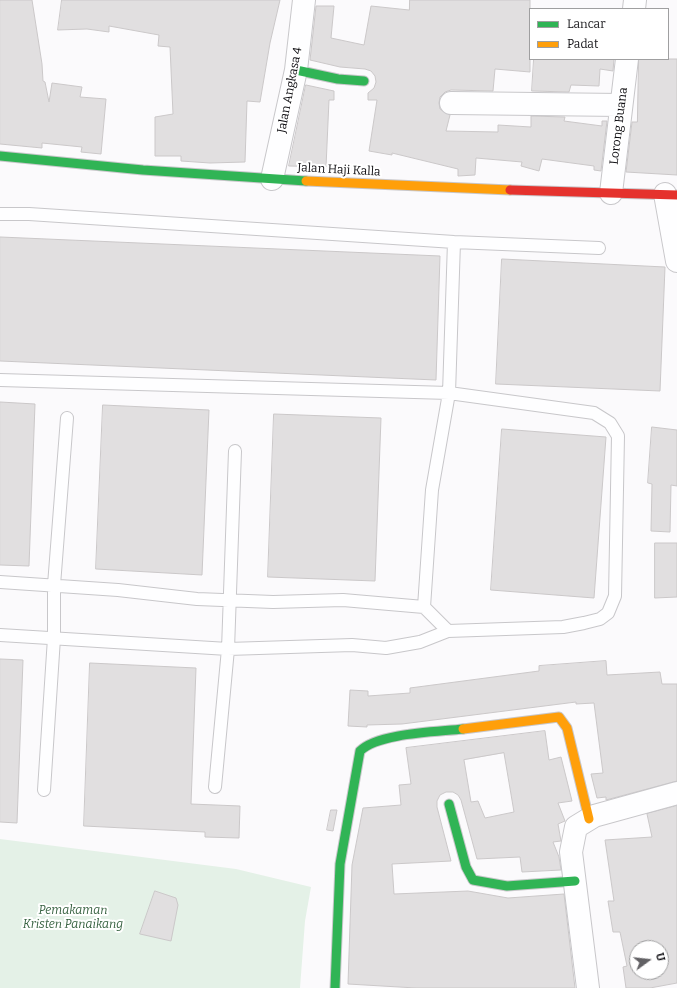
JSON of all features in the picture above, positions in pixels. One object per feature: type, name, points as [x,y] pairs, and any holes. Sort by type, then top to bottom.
[{"type":"street","name":"Jalan Angkasa 4","points":[[272,179],[296,70],[304,0]]},
{"type":"street","name":"Lorong Buana","points":[[611,192],[627,60]]},
{"type":"street","points":[[296,70],[338,79],[364,81]]},
{"type":"street","points":[[451,103],[621,105]]},
{"type":"street","name":"Jalan Haji Kalla","points":[[0,156],[162,172],[272,179],[455,188],[671,195]]},
{"type":"street","points":[[671,195],[677,261]]},
{"type":"street","points":[[335,988],[340,864],[360,751],[365,745],[374,741],[388,738],[559,717],[567,728],[589,819]]},
{"type":"street","points":[[588,988],[571,852],[576,827],[594,816],[677,793]]},
{"type":"street","points":[[449,804],[466,866],[473,880],[508,886],[574,881]]},
{"type":"lane","points":[[0,214],[29,214],[454,242],[599,248]]},
{"type":"lane","points":[[424,607],[432,490],[449,394],[454,242]]},
{"type":"lane","points":[[0,380],[449,394],[594,413],[610,423],[618,436],[615,596],[608,614],[600,619],[563,626],[448,631],[420,642],[386,648],[352,646],[228,649],[0,635]]},
{"type":"lane","points":[[44,790],[54,638],[54,585],[67,418]]},
{"type":"lane","points":[[215,786],[228,649],[228,600],[236,451]]},
{"type":"lane","points":[[0,582],[54,585],[197,599],[273,602],[343,600],[424,607],[448,631]]},
{"type":"green space","name":"Pemakaman Kristen Panaikang","points":[[0,839],[236,869],[311,887],[305,921],[300,988],[0,988]]},
{"type":"building","points":[[0,0],[32,0],[42,64],[43,81],[45,82],[49,102],[52,83],[82,87],[80,97],[106,99],[101,154],[81,152],[82,147],[42,143],[42,148],[0,144]]},
{"type":"building","points":[[62,0],[280,0],[270,43],[260,102],[247,101],[245,162],[210,163],[181,161],[181,156],[155,156],[155,117],[173,114],[170,47],[158,46],[159,35],[109,26],[109,32],[87,29],[58,30]]},
{"type":"building","points":[[410,0],[530,0],[530,72],[495,69],[493,91],[451,90],[445,92],[440,97],[439,103],[440,109],[450,115],[446,131],[498,132],[498,125],[531,127],[531,116],[565,117],[564,121],[602,126],[602,121],[607,121],[601,171],[594,170],[594,166],[542,159],[539,171],[521,166],[522,162],[476,158],[475,175],[458,176],[458,169],[392,153],[392,155],[369,151],[377,100],[368,100],[368,93],[374,88],[376,82],[375,76],[371,71],[365,69],[340,67],[310,60],[316,6],[334,6],[331,38],[364,45],[371,6],[409,10]]},
{"type":"building","points":[[677,59],[677,175],[626,172],[632,122],[637,122],[639,60]]},
{"type":"building","points":[[534,60],[614,60],[613,71],[600,69],[599,86],[571,85],[569,92],[532,91]]},
{"type":"building","points":[[306,85],[334,91],[334,100],[329,100],[326,167],[289,166]]},
{"type":"building","points":[[0,237],[440,256],[436,380],[0,361]]},
{"type":"building","points":[[502,259],[665,267],[660,391],[496,384]]},
{"type":"building","points":[[0,402],[35,404],[29,566],[0,565]]},
{"type":"building","points":[[103,405],[209,410],[202,575],[96,569]]},
{"type":"building","points":[[274,414],[381,418],[375,581],[268,577]]},
{"type":"building","points":[[652,427],[677,430],[677,486],[671,485],[670,532],[651,531],[652,484],[648,483]]},
{"type":"building","points":[[502,429],[606,437],[594,598],[491,590]]},
{"type":"building","points":[[655,543],[677,543],[677,597],[655,598]]},
{"type":"building","points":[[0,659],[23,660],[17,823],[0,822]]},
{"type":"building","points":[[606,661],[607,675],[660,672],[662,684],[677,684],[677,781],[606,800],[606,797],[597,798],[591,774],[603,773],[594,703],[576,704],[576,702],[402,724],[367,725],[367,727],[348,726],[350,690],[368,691],[368,696],[410,693],[410,688],[539,671],[539,666]]},
{"type":"building","points":[[90,663],[196,668],[191,804],[240,806],[239,838],[205,837],[205,832],[84,826]]},
{"type":"building","points":[[545,731],[549,760],[561,757],[572,801],[558,803],[565,821],[558,824],[561,841],[553,842],[559,857],[561,870],[522,872],[520,857],[477,859],[461,800],[458,795],[453,792],[446,792],[440,795],[437,801],[437,807],[451,861],[392,864],[394,894],[468,891],[508,898],[564,894],[575,988],[416,988],[348,984],[352,865],[363,808],[401,805],[399,785],[411,784],[406,748]],"holes":[[[504,753],[514,812],[485,818],[478,801],[471,802],[464,760]]]},
{"type":"building","points":[[677,806],[677,983],[650,988],[626,988],[623,967],[627,966],[620,932],[613,932],[608,901],[614,901],[605,840],[652,837],[647,814]]},
{"type":"building","points":[[331,810],[337,810],[333,831],[327,830]]},
{"type":"building","points":[[155,891],[176,898],[178,905],[171,941],[140,934]]},
{"type":"traffic: fast","points":[[296,70],[338,79],[364,81]]},
{"type":"traffic: fast","points":[[0,156],[143,170],[306,181]]},
{"type":"traffic: fast","points":[[335,988],[340,864],[360,751],[380,740],[408,734],[463,729]]},
{"type":"traffic: fast","points":[[449,804],[466,867],[473,880],[507,886],[575,881]]},
{"type":"traffic: slow","points":[[306,181],[510,190]]},
{"type":"traffic: slow","points":[[463,729],[559,717],[567,728],[589,819]]},
{"type":"traffic: jam","points":[[510,190],[677,195]]}]
